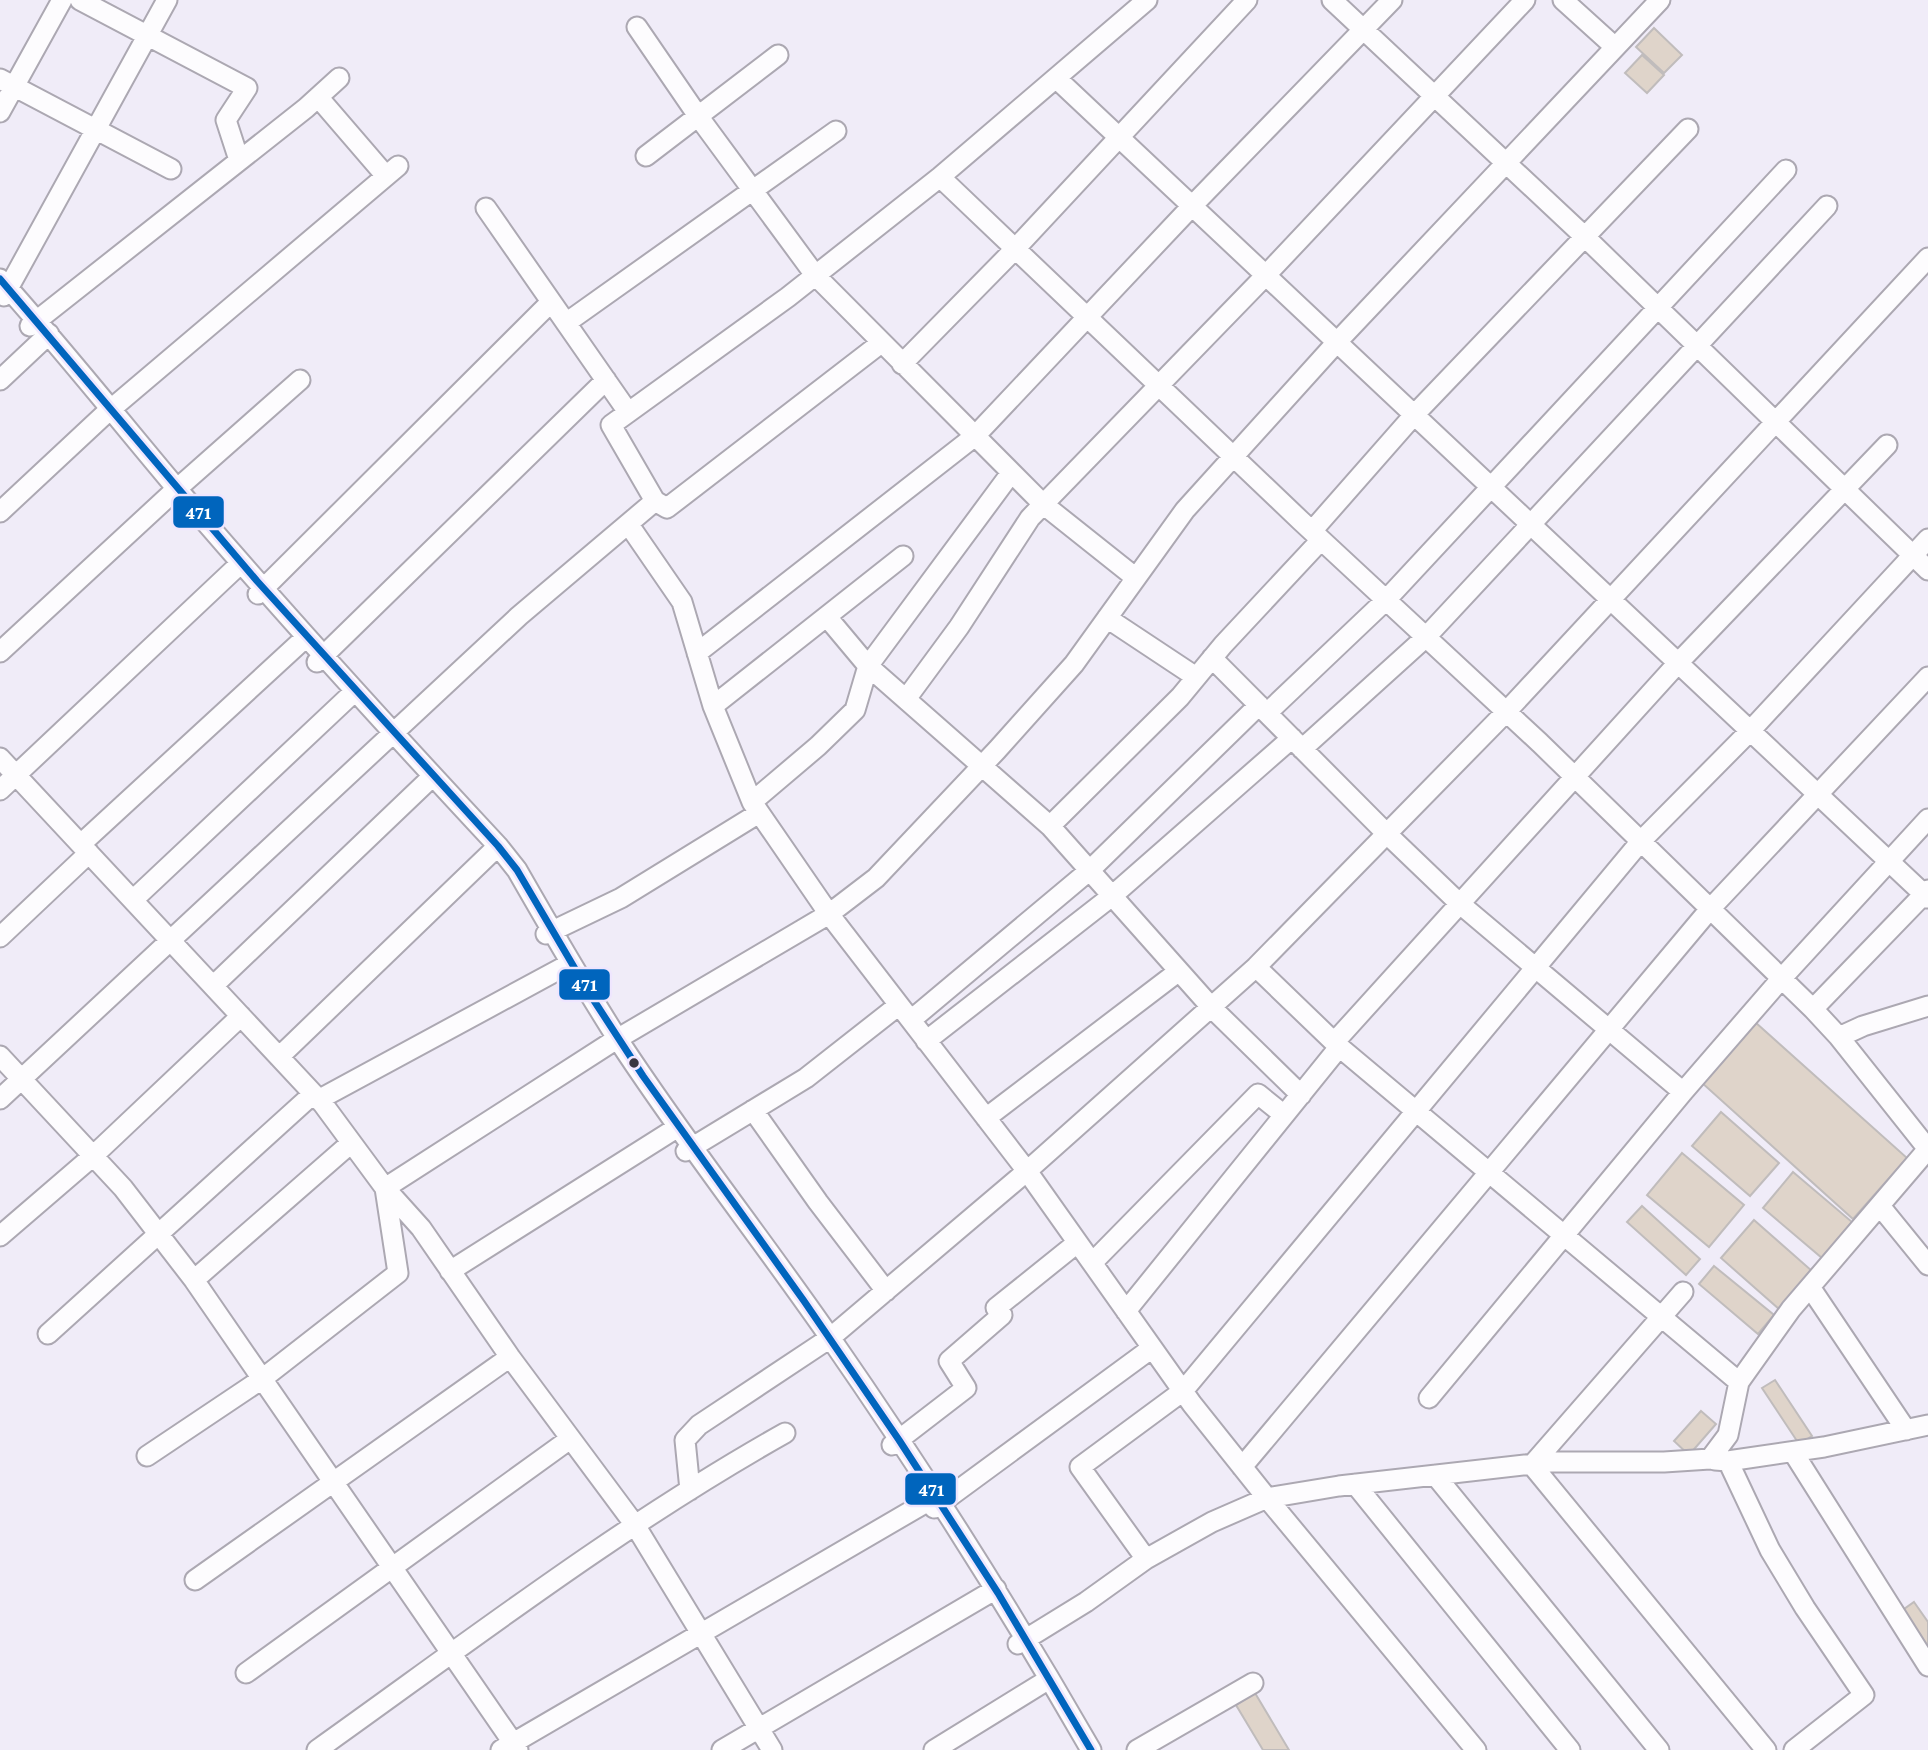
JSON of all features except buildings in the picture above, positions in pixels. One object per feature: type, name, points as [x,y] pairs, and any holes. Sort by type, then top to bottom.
[{"type":"street","points":[[0,112],[7,83],[62,0]]},
{"type":"street","points":[[80,0],[247,89],[226,120],[239,160]]},
{"type":"street","points":[[167,0],[96,130],[3,289],[302,640],[517,870],[549,932],[615,1040],[896,1442],[1091,1750]]},
{"type":"street","points":[[881,343],[667,508],[655,501],[611,425],[815,275],[940,177],[1147,0]]},
{"type":"street","points":[[902,363],[1015,249],[1247,0]]},
{"type":"street","points":[[1332,0],[1584,236],[1928,570]]},
{"type":"street","points":[[697,653],[975,436],[1192,206],[1392,0]]},
{"type":"street","points":[[906,699],[959,627],[1030,517],[1266,275],[1525,0]]},
{"type":"street","points":[[1563,0],[1615,47]]},
{"type":"street","points":[[385,1188],[615,1040],[829,914],[876,878],[1074,664],[1185,510],[1337,342],[1660,0]]},
{"type":"street","points":[[637,27],[698,116],[815,275],[1043,504],[1136,578]]},
{"type":"street","points":[[646,156],[778,55]]},
{"type":"street","points":[[0,380],[40,330],[339,78]]},
{"type":"street","points":[[1057,79],[1817,794],[1927,894],[1814,1009]]},
{"type":"street","points":[[7,83],[171,169]]},
{"type":"street","points":[[0,512],[108,412],[392,171],[318,97]]},
{"type":"street","points":[[1050,826],[1180,697],[1317,536],[1414,415],[1688,129]]},
{"type":"street","points":[[566,323],[836,131]]},
{"type":"street","points":[[690,1149],[905,1013],[1090,870],[1263,709],[1386,600],[1786,170]]},
{"type":"street","points":[[940,177],[1233,457],[1574,776],[1814,1009],[1928,1149],[1791,1309],[1740,1382],[1728,1435],[1719,1460],[1805,1608],[1864,1695],[1794,1750]]},
{"type":"street","points":[[926,1041],[1112,896],[1426,637],[1827,206]]},
{"type":"street","points":[[486,208],[628,412]]},
{"type":"street","points":[[690,1490],[685,1440],[699,1425],[826,1341],[1027,1171],[1256,967],[1506,712],[1928,258]]},
{"type":"street","points":[[260,591],[551,302]]},
{"type":"street","points":[[0,652],[174,491],[300,380]]},
{"type":"street","points":[[320,660],[606,380]]},
{"type":"street","points":[[1126,1311],[1336,1051],[1339,1037],[1678,663],[1887,445]]},
{"type":"street","points":[[549,932],[621,898],[756,808],[855,710],[867,666],[1012,473]]},
{"type":"street","points":[[0,1099],[519,616],[655,501]]},
{"type":"street","points":[[629,525],[682,601],[713,706],[756,808],[829,914],[1027,1171],[1183,1391],[1268,1499],[1476,1750]]},
{"type":"street","points":[[1146,1559],[1080,1467],[1183,1391],[1641,841],[1750,731],[1928,538]]},
{"type":"street","points":[[713,706],[903,556]]},
{"type":"street","points":[[0,790],[238,566]]},
{"type":"street","points":[[827,617],[867,666],[1050,826],[1212,1008],[1301,1095]]},
{"type":"street","points":[[1107,618],[1196,677]]},
{"type":"street","points":[[0,937],[85,849],[302,640]]},
{"type":"street","points":[[1212,658],[1459,903],[1683,1092]]},
{"type":"street","points":[[1242,1467],[1710,909],[1928,677]]},
{"type":"street","points":[[133,900],[352,694]]},
{"type":"street","points":[[0,758],[316,1097],[385,1188],[421,1228],[510,1357],[635,1525],[772,1750]]},
{"type":"street","points":[[213,986],[430,779]]},
{"type":"street","points":[[1429,1398],[1683,1092],[1781,979],[1928,819]]},
{"type":"street","points":[[279,1057],[495,849]]},
{"type":"street","points":[[48,1334],[316,1097],[568,964]]},
{"type":"street","points":[[1256,967],[1337,1045],[1740,1382]]},
{"type":"street","points":[[986,1118],[1179,971]]},
{"type":"street","points":[[1839,1037],[1863,1026],[1928,1006]]},
{"type":"street","points":[[0,1236],[93,1156],[241,1016]]},
{"type":"street","points":[[0,1056],[123,1188],[194,1280],[452,1653],[511,1747],[702,1633],[935,1502],[1152,1348]]},
{"type":"street","points":[[1092,1263],[1258,1094],[1284,1115]]},
{"type":"street","points":[[753,1111],[886,1291]]},
{"type":"street","points":[[450,1271],[675,1129]]},
{"type":"street","points":[[194,1280],[351,1143]]},
{"type":"street","points":[[147,1456],[262,1379],[398,1273],[385,1188]]},
{"type":"street","points":[[1880,1206],[1928,1265]]},
{"type":"street","points":[[896,1442],[966,1388],[949,1361],[1002,1315],[996,1308],[1077,1242]]},
{"type":"street","points":[[1810,1287],[1906,1430]]},
{"type":"street","points":[[1532,1465],[1683,1292]]},
{"type":"street","points":[[195,1580],[510,1357]]},
{"type":"street","points":[[1022,1641],[1086,1602],[1146,1559],[1212,1522],[1268,1499],[1354,1484],[1550,1462],[1719,1460],[1793,1452],[1928,1425]]},
{"type":"street","points":[[317,1750],[635,1525],[726,1466],[785,1433]]},
{"type":"street","points":[[246,1673],[570,1440]]},
{"type":"street","points":[[1793,1452],[1928,1666]]},
{"type":"street","points":[[1532,1465],[1766,1750]]},
{"type":"street","points":[[1435,1475],[1659,1750]]},
{"type":"street","points":[[1354,1484],[1570,1750]]},
{"type":"street","points":[[722,1750],[991,1592]]},
{"type":"street","points":[[1022,1641],[1041,1684],[1079,1750]]},
{"type":"street","points":[[1137,1750],[1253,1683]]},
{"type":"street","points":[[934,1750],[1041,1684]]},
{"type":"transit line","name":"471","points":[[0,279],[257,581],[517,870],[591,996],[643,1076],[804,1301],[899,1440],[998,1593],[1091,1750]]}]
